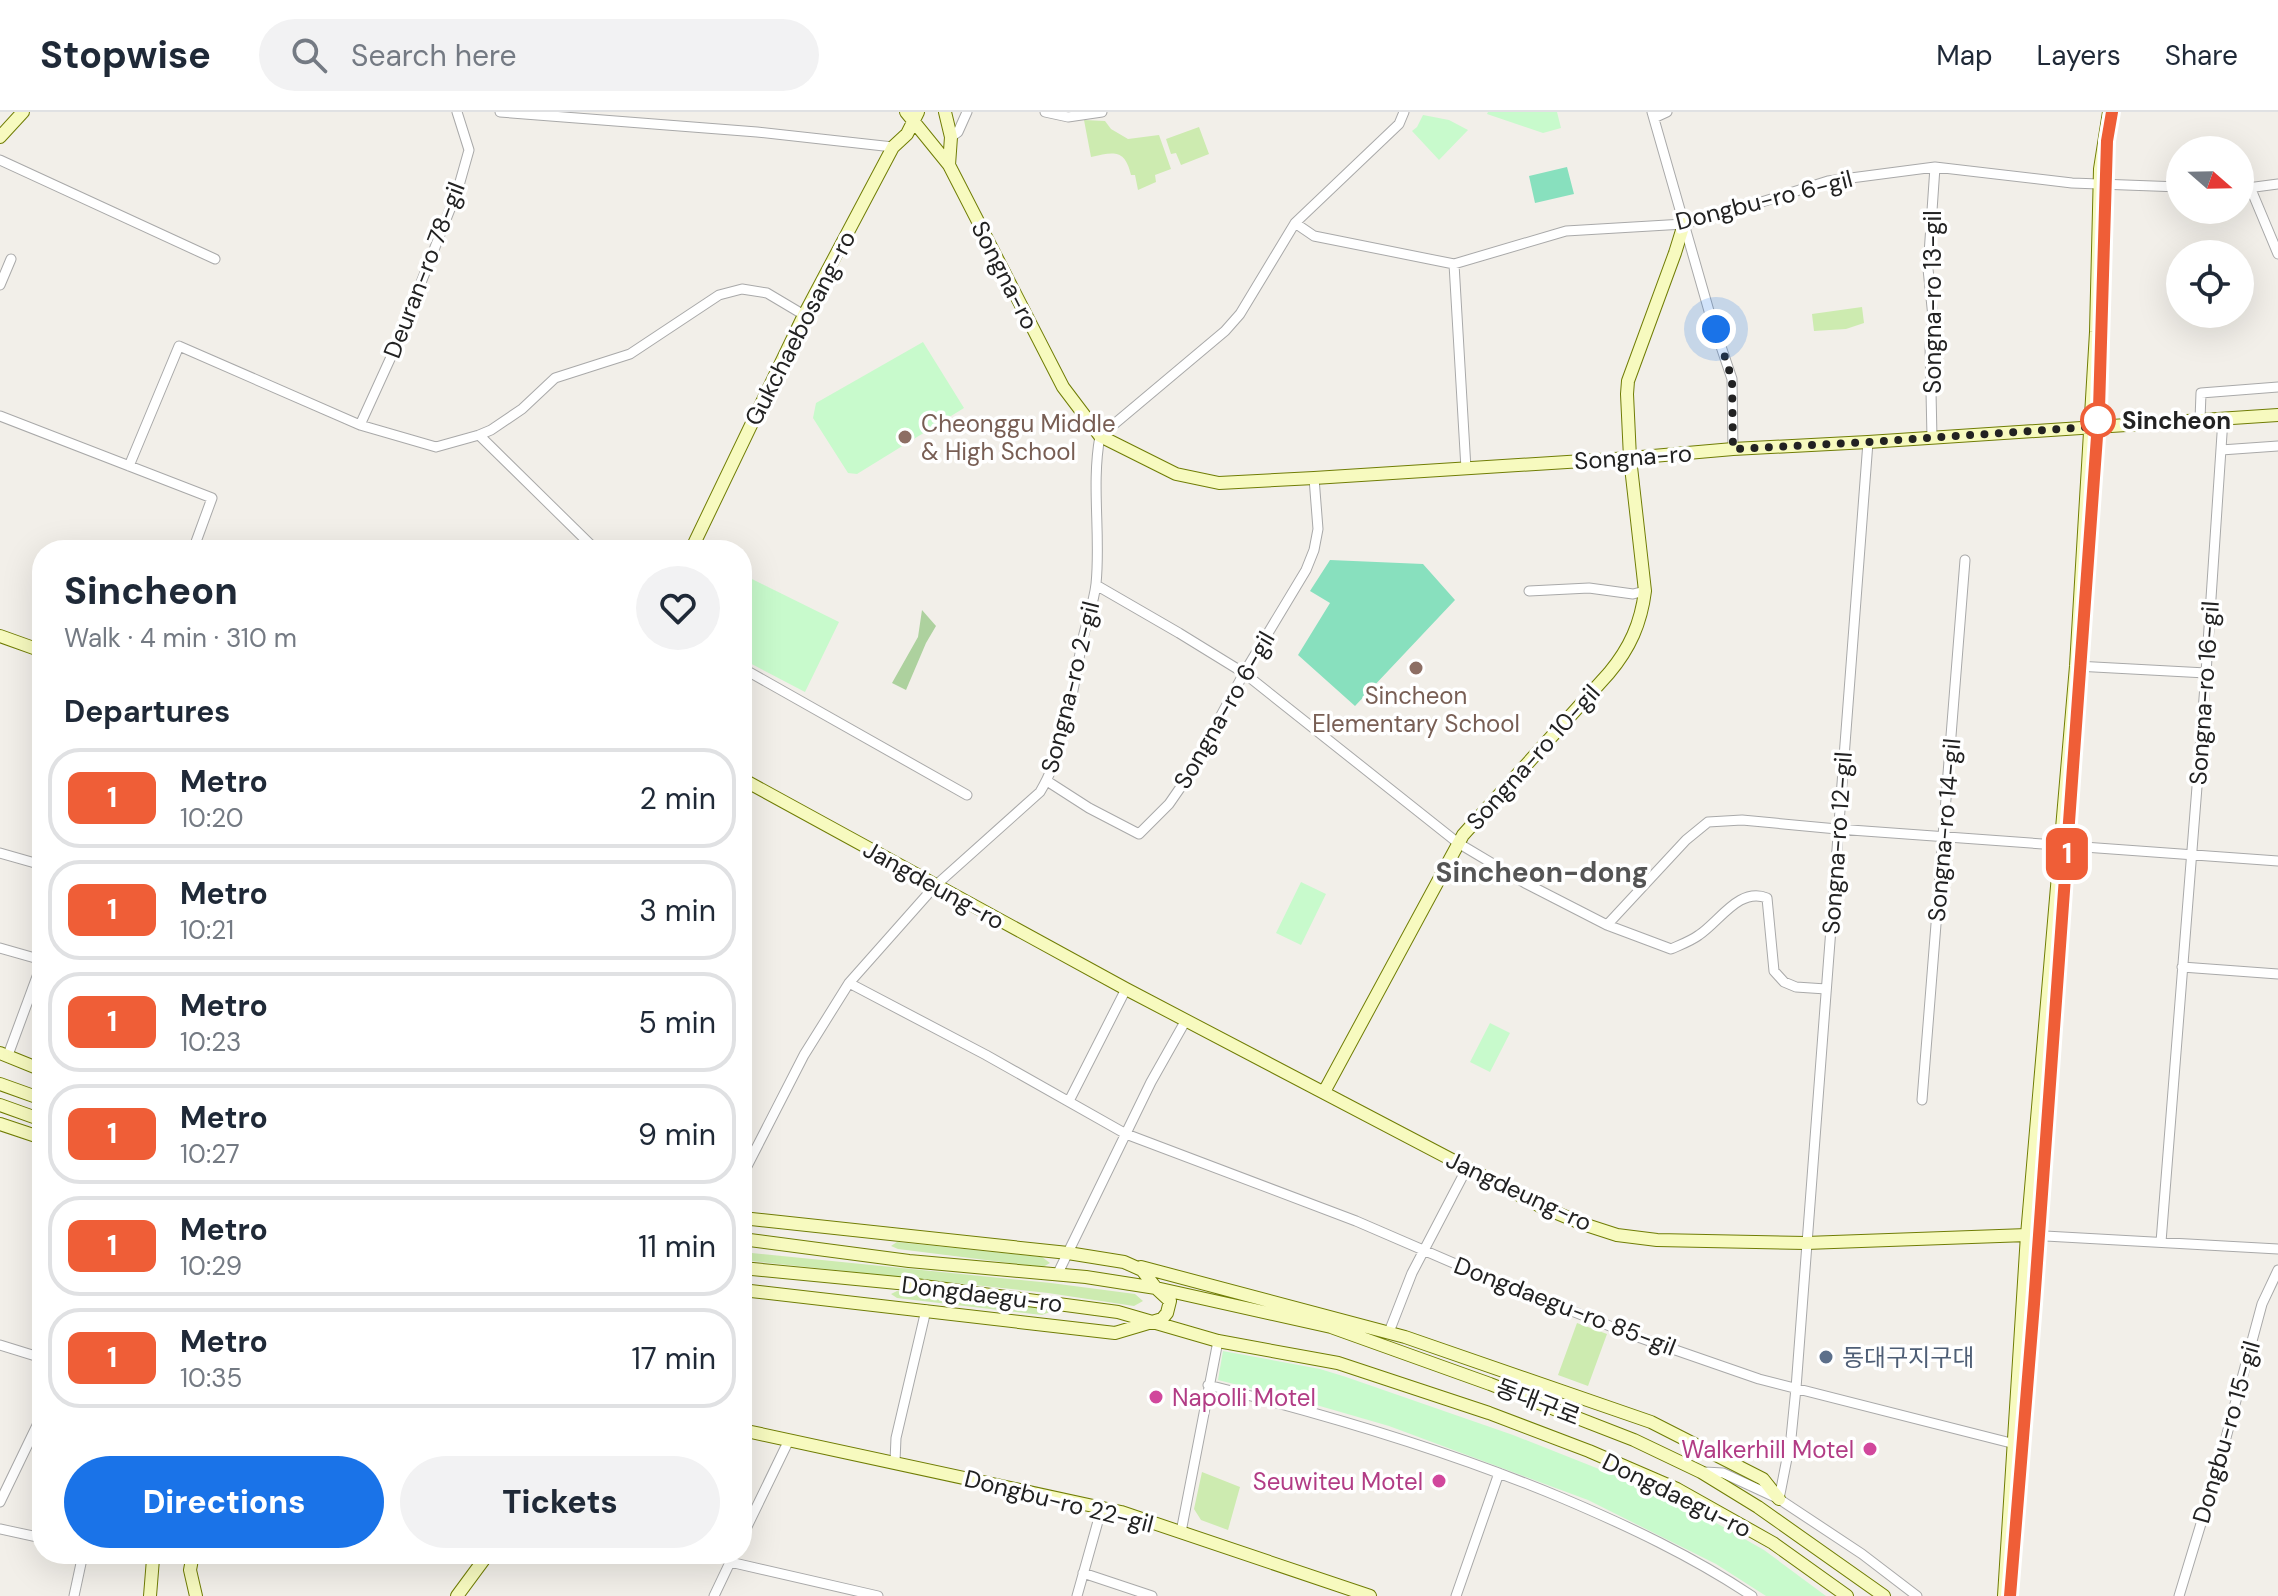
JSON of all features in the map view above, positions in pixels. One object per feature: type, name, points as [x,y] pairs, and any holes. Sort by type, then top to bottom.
[{"type":"main road","points":[[0,137],[23,112]]},
{"type":"main road","points":[[945,112],[951,137],[949,165]]},
{"type":"main road","points":[[2003,1594],[2027,1235],[2076,666],[2096,332],[2099,183],[2109,112]]},
{"type":"main road","name":"Gukchaebosang-ro","points":[[696,540],[804,315],[893,147],[907,134],[912,115]]},
{"type":"main road","name":"Songna-ro","points":[[912,115],[949,165],[1063,387],[1100,436],[1165,470],[1219,483],[2278,415]]},
{"type":"main road","name":"Songna-ro 10-gil","points":[[1324,1092],[1463,835],[1624,655],[1643,610],[1645,591],[1630,458],[1628,381],[1684,224]]},
{"type":"main road","points":[[0,636],[32,647]]},
{"type":"main road","name":"Jangdeung-ro","points":[[752,785],[1126,989],[1540,1206],[1583,1224],[1617,1235],[1657,1240],[1806,1243],[2027,1235]]},
{"type":"main road","points":[[4,1054],[32,1066]]},
{"type":"main road","points":[[0,1084],[32,1095]]},
{"type":"main road","points":[[0,1105],[32,1116]]},
{"type":"main road","points":[[0,1124],[32,1135]]},
{"type":"main road","points":[[752,1219],[1068,1253],[1124,1262],[1389,1332],[1651,1422],[1763,1479],[1779,1499]]},
{"type":"main road","name":"Dongdaegu-ro","points":[[752,1240],[909,1261],[1058,1273],[1156,1288]]},
{"type":"main road","points":[[752,1291],[1115,1333],[1155,1323],[1167,1313],[1170,1301],[1142,1270],[1124,1262]]},
{"type":"main road","name":"Dongdaegu-ro","points":[[752,1269],[908,1284],[1118,1312],[1218,1341],[1338,1363],[1489,1413],[1677,1489],[1773,1543],[1847,1596]]},
{"type":"main road","name":"동대구로","points":[[1156,1288],[1331,1327],[1634,1440],[1701,1472],[1769,1514],[1884,1596]]},
{"type":"main road","name":"Dongbu-ro 22-gil","points":[[752,1432],[1102,1507],[1370,1596]]},
{"type":"main road","points":[[150,1596],[154,1564]]},
{"type":"main road","points":[[191,1564],[196,1596]]},
{"type":"main road","points":[[457,1596],[481,1564]]},
{"type":"street","name":"Deuran-ro 78-gil","points":[[360,425],[396,346],[458,189],[469,150],[457,112]]},
{"type":"street","points":[[500,112],[599,116],[893,147]]},
{"type":"street","points":[[951,137],[958,132],[967,112]]},
{"type":"street","points":[[1045,112],[1068,117],[1102,112]]},
{"type":"street","points":[[1100,436],[1206,349],[1240,314],[1295,223],[1399,124],[1404,112]]},
{"type":"street","points":[[1667,112],[1653,115],[1709,311],[1732,379],[1733,449]]},
{"type":"street","points":[[0,160],[215,259]]},
{"type":"street","name":"Dongbu-ro 6-gil","points":[[1295,223],[1314,236],[1454,264],[1566,231],[1684,224],[1828,181],[1935,167],[2072,183],[2166,186]]},
{"type":"street","name":"Songna-ro 13-gil","points":[[1932,438],[1930,345],[1933,317],[1928,269],[1935,167]]},
{"type":"street","points":[[2254,187],[2278,184]]},
{"type":"street","points":[[2254,206],[2278,254]]},
{"type":"street","points":[[0,285],[11,259]]},
{"type":"street","points":[[1454,264],[1466,469]]},
{"type":"street","points":[[129,466],[179,346],[360,425],[436,447],[491,430],[522,409],[555,378],[630,354],[719,295],[742,289],[767,293],[804,315]]},
{"type":"street","points":[[2200,420],[2201,393],[2278,387]]},
{"type":"street","points":[[0,416],[212,498],[197,540]]},
{"type":"street","name":"Songna-ro 16-gil","points":[[2161,1242],[2223,419]]},
{"type":"street","points":[[479,435],[586,540]]},
{"type":"street","name":"Songna-ro 2-gil","points":[[752,1156],[804,1055],[849,983],[935,886],[1040,792],[1047,781],[1069,707],[1096,585],[1095,463],[1100,436]]},
{"type":"street","name":"Songna-ro 12-gil","points":[[1779,1499],[1791,1438],[1796,1388],[1868,442]]},
{"type":"street","points":[[2221,450],[2278,446]]},
{"type":"street","name":"Songna-ro 6-gil","points":[[1047,781],[1089,808],[1139,834],[1169,804],[1306,570],[1318,529],[1314,478]]},
{"type":"street","name":"Songna-ro 14-gil","points":[[1922,1100],[1965,560]]},
{"type":"street","name":"Songna-ro 2-gil","points":[[1096,585],[1244,673],[1458,843],[1525,883],[1607,925],[1671,949],[1698,936],[1744,897],[1759,895],[1767,898],[1774,971],[1784,982],[1796,987],[1826,989]]},
{"type":"street","points":[[1529,591],[1589,588],[1633,594],[1645,591]]},
{"type":"street","points":[[2076,666],[2206,673]]},
{"type":"street","points":[[752,674],[967,795]]},
{"type":"street","points":[[1607,925],[1686,840],[1708,822],[1742,820],[2278,861]]},
{"type":"street","points":[[0,853],[32,862]]},
{"type":"street","points":[[0,948],[32,959]]},
{"type":"street","points":[[2182,967],[2278,974]]},
{"type":"street","points":[[849,983],[1069,1101],[1126,989]]},
{"type":"street","points":[[4,1054],[32,986]]},
{"type":"street","points":[[1058,1273],[1151,1082],[1186,1020]]},
{"type":"street","name":"Dongdaegu-ro 85-gil","points":[[1069,1101],[1126,1134],[1356,1221],[1635,1336],[1759,1379],[2015,1444]]},
{"type":"street","points":[[1389,1332],[1412,1273],[1467,1168]]},
{"type":"street","points":[[2027,1235],[2278,1249]]},
{"type":"street","name":"Dongbu-ro 15-gil","points":[[2179,1596],[2262,1304],[2278,1270]]},
{"type":"street","points":[[895,1461],[896,1438],[926,1310]]},
{"type":"street","points":[[1181,1532],[1218,1341]]},
{"type":"street","points":[[0,1345],[32,1355]]},
{"type":"street","points":[[1208,1385],[1384,1432],[1499,1473],[1594,1511],[1661,1543],[1752,1596]]},
{"type":"street","points":[[0,1502],[32,1436]]},
{"type":"street","points":[[752,1516],[789,1440]]},
{"type":"street","points":[[1701,1472],[1723,1473],[1779,1499],[1862,1554],[1917,1596]]},
{"type":"street","points":[[1456,1596],[1499,1473]]},
{"type":"street","points":[[1077,1596],[1102,1507]]},
{"type":"street","points":[[0,1529],[32,1536]]},
{"type":"street","points":[[752,1563],[878,1596]]},
{"type":"street","points":[[74,1596],[81,1564]]},
{"type":"street","points":[[714,1596],[729,1564]]},
{"type":"street","points":[[1083,1573],[1152,1596]]},
{"type":"green space","points":[[1488,112],[1557,112],[1561,128],[1543,133]]},
{"type":"green space","points":[[1423,115],[1449,120],[1468,130],[1439,160],[1412,131]]},
{"type":"green space","points":[[1084,120],[1105,121],[1111,129],[1128,139],[1159,135],[1171,169],[1155,175],[1156,182],[1138,190],[1135,175],[1131,175],[1122,156],[1112,153],[1091,157]]},
{"type":"green space","points":[[1199,127],[1209,154],[1181,165],[1176,153],[1171,154],[1166,139]]},
{"type":"green space","points":[[1567,167],[1574,194],[1535,203],[1529,176]]},
{"type":"green space","points":[[1862,307],[1864,323],[1846,329],[1814,331],[1812,314]]},
{"type":"green space","points":[[923,342],[964,408],[857,474],[848,473],[813,418],[816,403]]},
{"type":"green space","points":[[1330,560],[1423,564],[1455,600],[1355,706],[1298,655],[1330,603],[1310,591]]},
{"type":"green space","points":[[752,579],[839,622],[805,692],[752,664]]},
{"type":"green space","points":[[922,610],[936,626],[906,690],[892,683],[918,637]]},
{"type":"green space","points":[[1301,882],[1326,894],[1301,945],[1276,933]]},
{"type":"green space","points":[[1490,1023],[1510,1033],[1490,1072],[1470,1062]]},
{"type":"green space","points":[[897,1242],[1042,1257],[1050,1263],[1043,1267],[891,1246]]},
{"type":"green space","points":[[752,1253],[1051,1283],[1135,1294],[1143,1301],[1134,1306],[1048,1293],[752,1261]]},
{"type":"green space","points":[[897,1291],[1041,1306],[1050,1312],[1042,1315],[897,1298],[891,1294]]},
{"type":"green space","points":[[1577,1323],[1607,1334],[1588,1386],[1558,1375]]},
{"type":"green space","points":[[1223,1351],[1320,1369],[1346,1377],[1513,1435],[1672,1498],[1764,1550],[1826,1596],[1766,1596],[1716,1564],[1588,1500],[1389,1426],[1218,1380]]},
{"type":"green space","points":[[1202,1472],[1240,1487],[1228,1530],[1201,1520],[1194,1509]]},
{"type":"metro line","name":"1","points":[[2010,1596],[2099,409],[2107,141],[2112,112]]},
{"type":"place","name":"Sincheon","points":[[2098,420]]},
{"type":"place","name":"Cheonggu Middle & High School","points":[[905,437]]},
{"type":"place","name":"Sincheon Elementary School","points":[[1416,668]]},
{"type":"place","name":"동대구지구대","points":[[1826,1357]]},
{"type":"place","name":"Napolli Motel","points":[[1156,1397]]},
{"type":"place","name":"Walkerhill Motel","points":[[1870,1449]]},
{"type":"place","name":"Seuwiteu Motel","points":[[1439,1481]]},
{"type":"district","name":"Sincheon-dong","points":[[1542,872]]},
{"type":"route","points":[[1716,329],[1732,379],[1733,449],[2090,427],[2091,421],[2098,420]]}]
